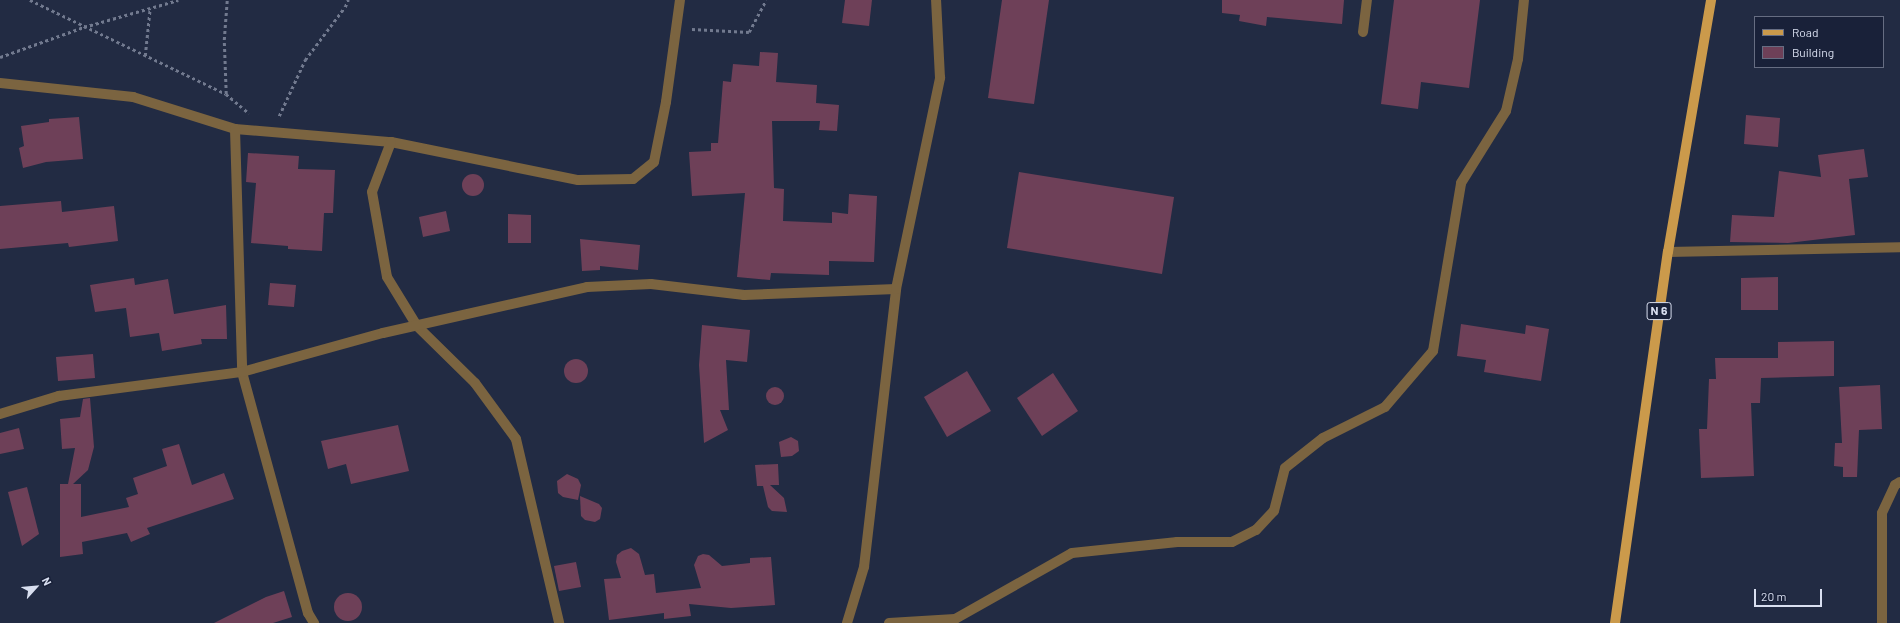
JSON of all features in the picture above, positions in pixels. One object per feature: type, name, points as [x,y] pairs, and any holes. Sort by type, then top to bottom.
[{"type":"main road","name":"N 6","points":[[1615,623],[1668,252],[1711,0]]},
{"type":"street","points":[[0,83],[133,97],[235,129],[390,142],[578,180],[633,179],[654,162],[677,28],[680,0]]},
{"type":"street","points":[[847,623],[864,567],[896,289],[940,78],[936,0]]},
{"type":"street","points":[[1363,32],[1367,0]]},
{"type":"street","points":[[889,623],[955,619],[1072,553],[1177,542],[1232,542],[1256,530],[1274,511],[1285,468],[1322,438],[1385,407],[1433,350],[1460,183],[1506,111],[1518,59],[1524,0]]},
{"type":"street","points":[[235,129],[242,372],[308,613],[314,623]]},
{"type":"street","points":[[390,142],[372,192],[387,277],[417,326],[475,382],[516,439],[559,623]]},
{"type":"street","points":[[1668,252],[1900,247]]},
{"type":"street","points":[[0,414],[58,396],[242,372],[417,326],[587,287],[651,284],[744,296],[896,289]]},
{"type":"street","points":[[1882,623],[1882,513],[1895,485],[1900,482]]},
{"type":"path","points":[[30,0],[226,94],[271,132],[305,60],[346,7],[348,0]]},
{"type":"path","points":[[0,57],[84,27],[178,0]]},
{"type":"path","points":[[226,94],[224,40],[227,0]]},
{"type":"path","points":[[677,28],[749,32],[766,0]]},
{"type":"path","points":[[145,56],[150,8]]},
{"type":"building","points":[[845,0],[872,0],[869,26],[842,23]]},
{"type":"building","points":[[1002,0],[1049,0],[1034,104],[988,98]]},
{"type":"building","points":[[1222,0],[1344,0],[1342,24],[1267,17],[1266,26],[1239,21],[1240,15],[1222,13]]},
{"type":"building","points":[[1394,0],[1480,0],[1469,88],[1421,82],[1418,109],[1381,104]]},
{"type":"building","points":[[760,52],[778,53],[776,82],[817,85],[816,103],[839,105],[837,131],[819,130],[820,121],[772,121],[774,188],[784,189],[783,221],[832,223],[832,212],[848,214],[849,194],[877,196],[874,262],[829,261],[829,275],[771,273],[770,280],[737,277],[745,193],[692,196],[689,152],[711,151],[711,143],[718,143],[723,81],[731,82],[733,64],[759,66]]},
{"type":"building","points":[[1746,115],[1780,118],[1778,147],[1744,144]]},
{"type":"building","points":[[79,117],[83,159],[46,162],[23,168],[19,148],[24,146],[21,126],[49,122],[49,119]]},
{"type":"building","points":[[1864,149],[1868,177],[1849,179],[1855,235],[1788,243],[1730,242],[1732,215],[1774,217],[1779,171],[1821,177],[1818,155]]},
{"type":"building","points":[[248,153],[299,156],[298,169],[335,170],[333,213],[324,213],[322,251],[288,249],[288,246],[251,243],[256,183],[246,182]]},
{"type":"building","points":[[1019,172],[1174,197],[1162,274],[1007,248]]},
{"type":"building","points":[[473,174],[481,177],[484,185],[481,193],[473,196],[465,193],[462,185],[465,177]]},
{"type":"building","points":[[61,201],[62,212],[114,206],[118,241],[69,247],[68,243],[0,249],[0,206]]},
{"type":"building","points":[[446,211],[450,231],[423,237],[419,217]]},
{"type":"building","points":[[508,214],[531,215],[531,243],[508,243]]},
{"type":"building","points":[[580,239],[640,245],[638,270],[600,266],[600,270],[582,271]]},
{"type":"building","points":[[1778,277],[1778,310],[1741,310],[1741,278]]},
{"type":"building","points":[[134,278],[135,285],[168,279],[174,314],[226,305],[227,339],[201,339],[202,344],[162,351],[159,333],[130,337],[126,308],[95,312],[90,285]]},
{"type":"building","points":[[270,283],[296,285],[294,307],[268,305]]},
{"type":"building","points":[[1461,324],[1525,334],[1526,325],[1549,329],[1541,381],[1484,372],[1486,360],[1457,356]]},
{"type":"building","points":[[702,325],[750,330],[747,362],[726,360],[729,410],[720,410],[728,430],[704,443],[699,365]]},
{"type":"building","points":[[1834,341],[1834,376],[1761,378],[1760,403],[1751,403],[1754,476],[1701,478],[1699,429],[1707,429],[1709,379],[1716,379],[1715,358],[1778,358],[1778,342]]},
{"type":"building","points":[[93,354],[95,378],[58,381],[56,357]]},
{"type":"building","points":[[576,359],[584,363],[588,371],[584,379],[576,383],[568,379],[564,371],[568,363]]},
{"type":"building","points":[[967,371],[991,411],[947,437],[924,397]]},
{"type":"building","points":[[1053,373],[1078,411],[1042,436],[1017,398]]},
{"type":"building","points":[[1880,385],[1882,429],[1859,430],[1857,477],[1843,477],[1843,467],[1834,466],[1835,443],[1842,443],[1839,387]]},
{"type":"building","points":[[771,387],[779,387],[784,392],[782,403],[779,405],[771,405],[766,400],[766,392]]},
{"type":"building","points":[[90,398],[94,447],[88,470],[73,484],[81,484],[81,517],[129,507],[126,498],[138,494],[133,478],[167,466],[162,449],[179,444],[192,485],[224,473],[234,499],[147,528],[150,534],[131,542],[127,533],[82,542],[83,554],[60,557],[60,484],[68,484],[75,448],[62,449],[60,419],[80,417],[83,399]]},
{"type":"building","points":[[398,425],[409,471],[351,484],[346,464],[328,469],[321,441]]},
{"type":"building","points":[[19,428],[24,449],[0,454],[0,433]]},
{"type":"building","points":[[791,437],[798,441],[799,451],[792,456],[781,457],[779,442]]},
{"type":"building","points":[[778,464],[779,485],[770,485],[784,498],[787,512],[772,511],[768,507],[763,486],[757,486],[755,465]]},
{"type":"building","points":[[567,474],[578,479],[581,485],[578,500],[563,497],[558,493],[557,481]]},
{"type":"building","points":[[27,487],[39,534],[22,546],[8,492]]},
{"type":"building","points":[[580,496],[599,504],[602,508],[600,519],[595,522],[585,520],[581,516]]},
{"type":"building","points":[[631,548],[639,554],[645,575],[654,574],[656,593],[701,588],[694,565],[698,556],[703,554],[709,555],[722,566],[750,563],[750,558],[771,557],[775,605],[731,608],[689,604],[691,616],[664,619],[664,613],[609,620],[604,579],[621,578],[616,562],[617,555],[622,551]]},
{"type":"building","points":[[576,562],[581,587],[559,591],[554,566]]},
{"type":"building","points":[[284,591],[292,617],[273,623],[214,623],[266,597]]},
{"type":"building","points":[[348,593],[358,597],[362,607],[358,617],[348,621],[338,617],[334,607],[338,597]]}]
